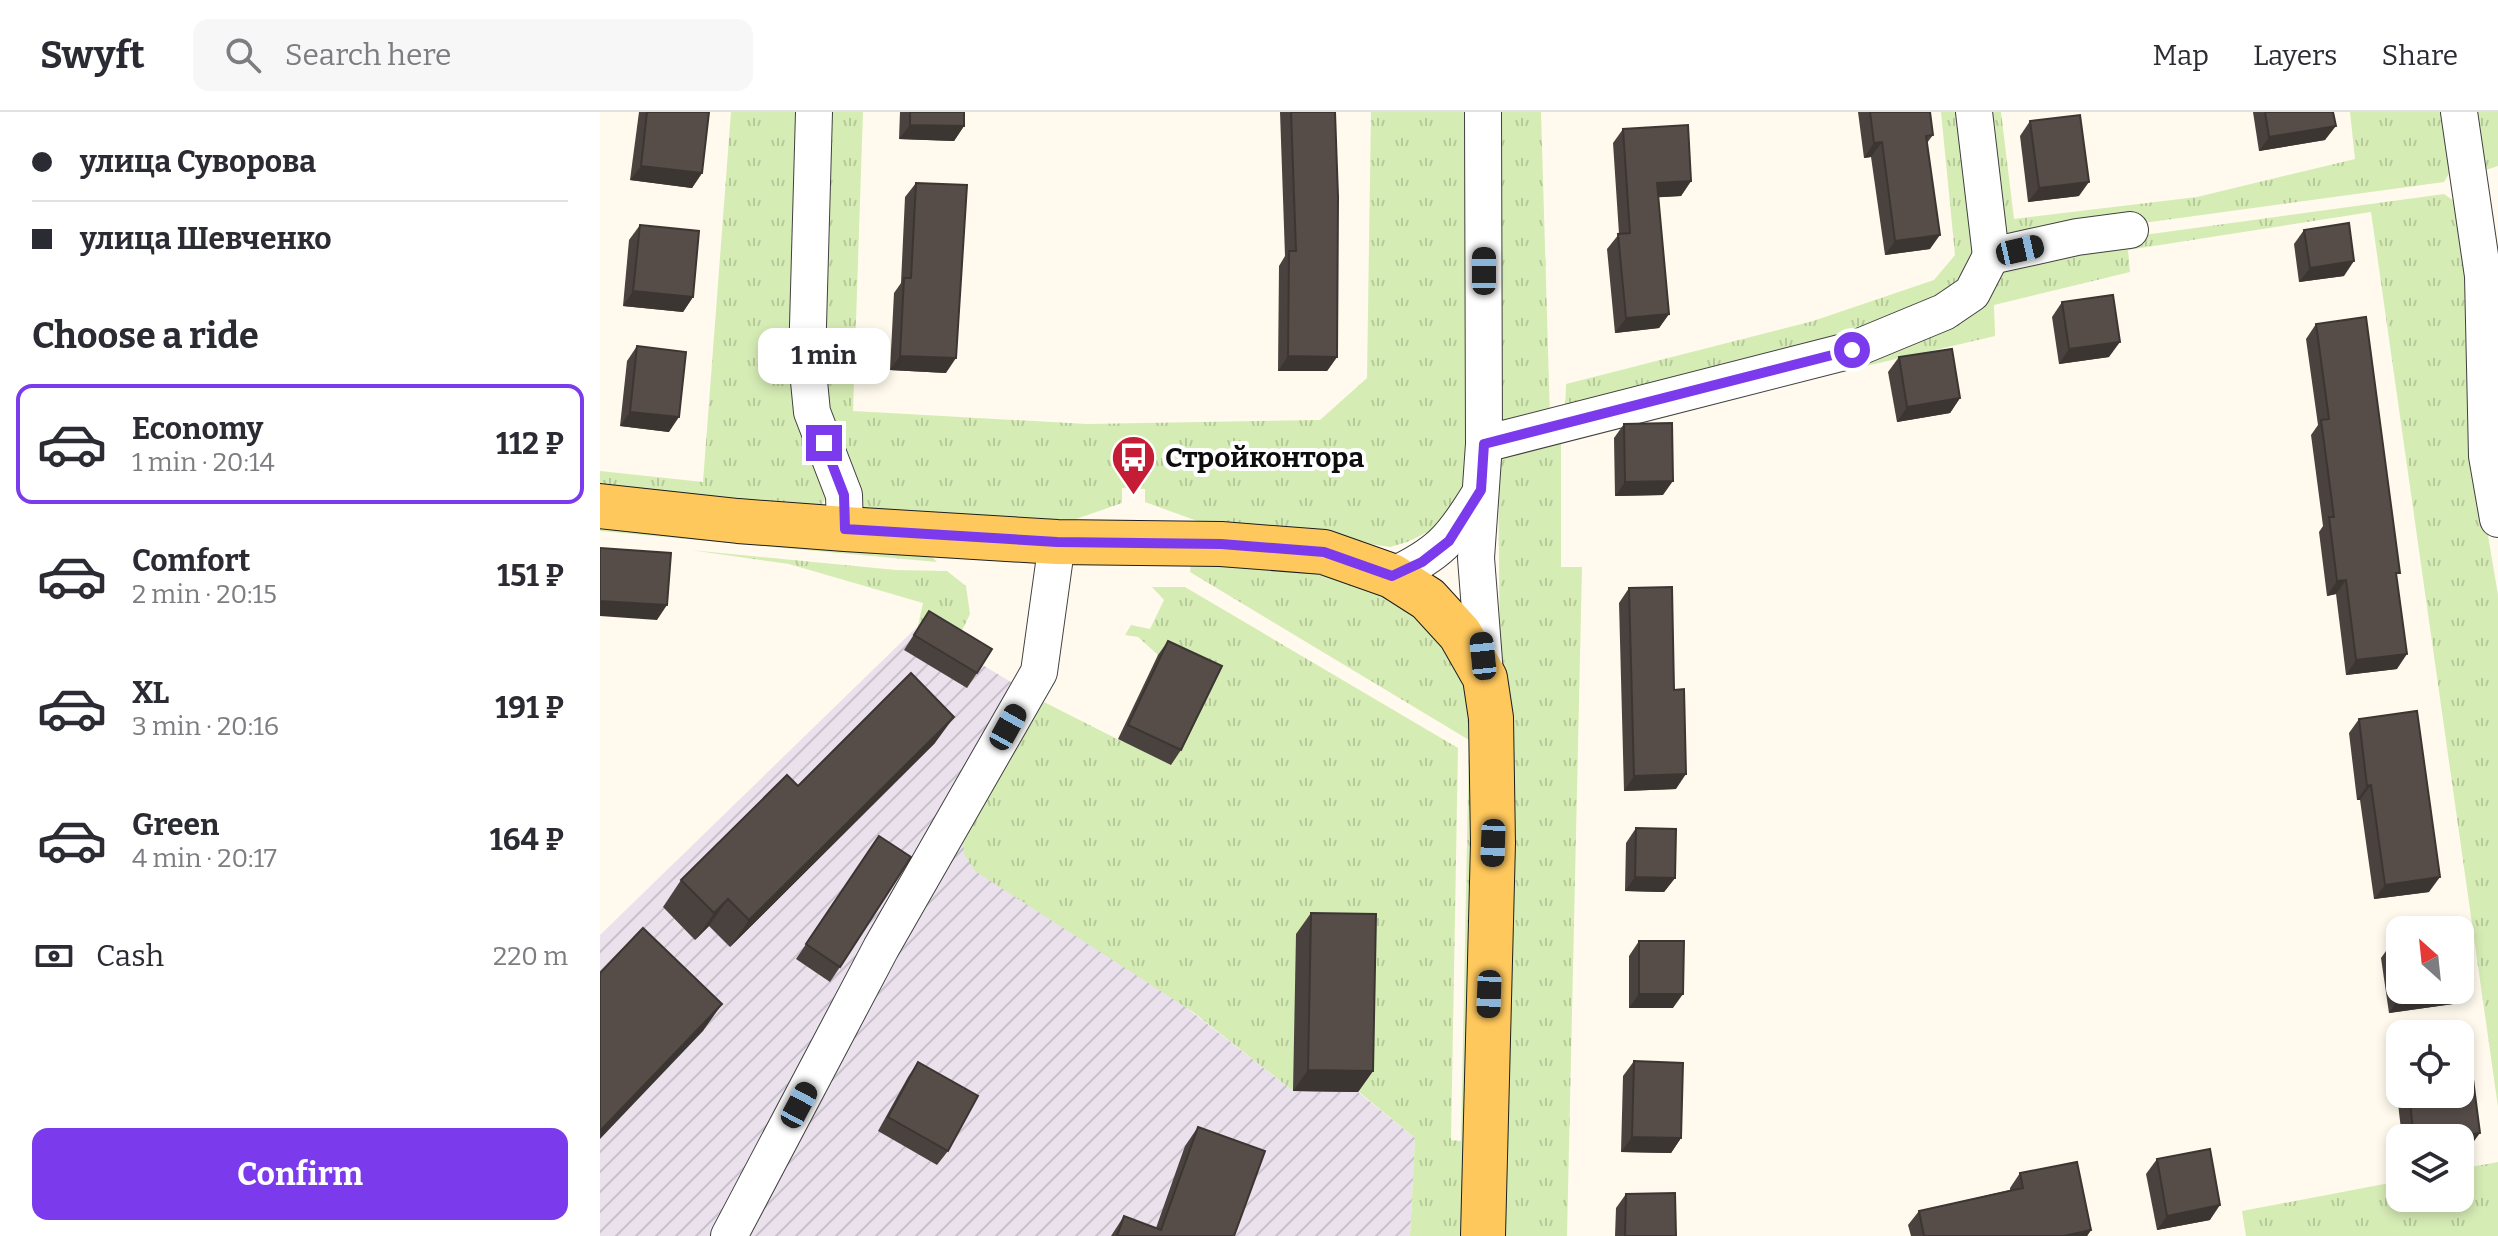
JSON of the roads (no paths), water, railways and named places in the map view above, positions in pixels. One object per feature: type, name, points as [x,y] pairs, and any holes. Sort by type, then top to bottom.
[{"type":"main road","points":[[600,506],[845,529],[1057,542],[1221,544],[1324,552],[1392,576],[1428,599],[1460,634],[1485,678],[1491,718],[1494,796],[1483,1236]]},
{"type":"street","points":[[814,112],[807,361],[812,412],[844,495],[845,529]]},
{"type":"street","points":[[1483,112],[1484,444],[1476,558],[1485,678]]},
{"type":"street","points":[[1484,444],[1852,350],[1944,312],[1972,293],[1991,256],[1974,112]]},
{"type":"street","points":[[2459,112],[2484,180],[2487,456],[2498,519]]},
{"type":"street","points":[[1991,256],[2077,237],[2130,230]]},
{"type":"street","points":[[1392,576],[1422,562],[1449,541],[1481,490]]},
{"type":"street","points":[[729,1236],[881,948],[1039,672],[1057,542]]},
{"type":"place","name":"Стройконтора","points":[[1134,496]]}]
